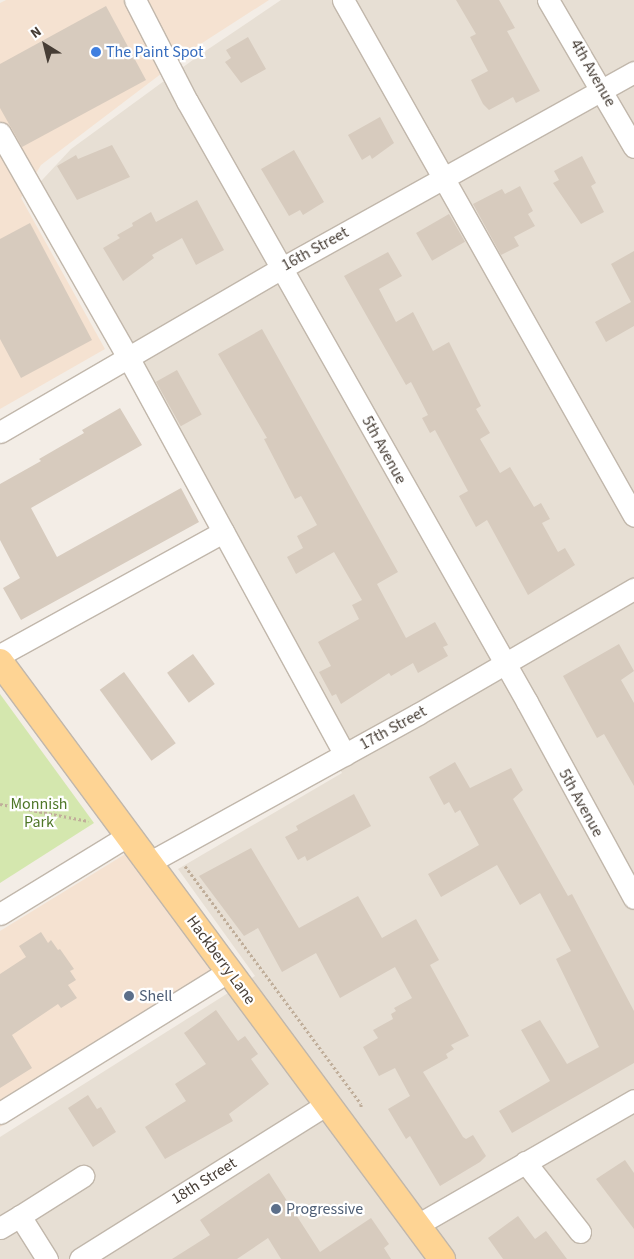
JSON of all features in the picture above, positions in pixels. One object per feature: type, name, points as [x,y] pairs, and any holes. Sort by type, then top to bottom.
[{"type":"main road","name":"Hackberry Lane","points":[[0,662],[150,862],[442,1259]]},
{"type":"street","name":"5th Avenue","points":[[135,0],[187,101],[504,662],[634,898]]},
{"type":"street","points":[[344,0],[634,516]]},
{"type":"street","name":"4th Avenue","points":[[548,0],[634,147]]},
{"type":"street","name":"16th Street","points":[[0,432],[282,268],[634,72]]},
{"type":"street","points":[[0,133],[128,358],[345,754]]},
{"type":"street","points":[[0,656],[223,532]]},
{"type":"street","name":"17th Street","points":[[150,862],[345,754],[634,589]]},
{"type":"street","points":[[0,914],[126,832]]},
{"type":"street","points":[[0,1113],[229,971]]},
{"type":"street","points":[[417,1225],[634,1100]]},
{"type":"street","name":"18th Street","points":[[80,1259],[327,1104]]},
{"type":"street","points":[[525,1162],[580,1232]]},
{"type":"street","points":[[0,1228],[83,1176]]},
{"type":"street","points":[[20,1216],[47,1259]]},
{"type":"path","points":[[0,804],[126,832]]},
{"type":"path","points":[[172,849],[361,1104],[361,1113]]},
{"type":"shaded area","points":[[6,0],[269,0],[199,45],[41,165],[21,198],[105,349],[0,409],[0,3]]},
{"type":"shaded area","points":[[281,0],[634,0],[634,1259],[0,1259],[0,1137],[255,976],[178,869],[342,773],[30,193],[71,149],[201,54]]},
{"type":"shaded area","points":[[127,853],[220,984],[0,1127],[0,931]]},
{"type":"green space","name":"Monnish Park","points":[[0,694],[94,823],[0,883]]},
{"type":"building","points":[[456,0],[499,0],[515,28],[507,31],[540,91],[516,103],[513,97],[489,110],[483,104],[471,80],[488,71],[470,37],[476,34]]},
{"type":"building","points":[[106,6],[146,80],[22,147],[0,108],[0,64]]},
{"type":"building","points":[[248,37],[266,69],[241,83],[225,62],[231,58],[226,50]]},
{"type":"building","points":[[380,117],[394,143],[372,159],[370,155],[362,160],[348,135]]},
{"type":"building","points":[[112,145],[130,177],[77,200],[57,166],[76,155],[78,159]]},
{"type":"building","points":[[294,150],[324,202],[303,215],[300,210],[289,216],[261,169]]},
{"type":"building","points":[[582,156],[596,183],[591,186],[604,212],[581,224],[553,183],[559,180],[554,171]]},
{"type":"building","points":[[520,186],[533,211],[528,214],[535,226],[514,237],[519,246],[501,255],[473,204],[502,189],[505,194]]},
{"type":"building","points":[[197,200],[224,250],[196,265],[182,238],[152,255],[154,258],[123,281],[103,248],[120,238],[117,235],[133,226],[132,223],[151,212],[156,222]]},
{"type":"building","points":[[449,214],[465,242],[432,261],[416,233]]},
{"type":"building","points":[[30,223],[92,340],[21,378],[0,339],[0,239]]},
{"type":"building","points":[[634,251],[634,326],[606,342],[595,322],[631,302],[611,264]]},
{"type":"building","points":[[388,252],[402,276],[379,289],[396,322],[413,312],[433,351],[449,342],[481,406],[476,409],[490,433],[480,439],[500,473],[510,467],[534,507],[541,503],[550,519],[542,523],[558,552],[565,548],[575,565],[528,595],[487,520],[476,527],[459,496],[468,491],[435,430],[430,433],[422,418],[428,415],[411,382],[406,385],[344,276]]},
{"type":"building","points":[[262,329],[398,572],[377,584],[406,638],[435,622],[448,645],[443,647],[448,656],[418,673],[413,663],[391,676],[389,673],[341,704],[336,694],[332,696],[319,672],[331,666],[318,642],[359,619],[352,605],[362,600],[334,552],[296,574],[287,557],[303,548],[297,536],[317,525],[301,496],[295,499],[264,439],[267,438],[218,354]]},
{"type":"building","points":[[177,370],[202,415],[181,426],[156,382]]},
{"type":"building","points":[[120,408],[142,445],[31,508],[57,557],[181,488],[199,522],[21,620],[3,588],[20,578],[0,540],[0,484],[41,461],[39,459],[84,433],[82,430]]},
{"type":"building","points":[[619,644],[634,671],[621,680],[634,703],[634,786],[604,734],[597,738],[563,676]]},
{"type":"building","points":[[193,654],[215,684],[189,703],[167,673]]},
{"type":"building","points":[[124,672],[176,743],[151,761],[100,690]]},
{"type":"building","points":[[455,762],[470,788],[511,768],[523,790],[513,799],[568,896],[572,894],[634,1011],[634,1063],[512,1133],[499,1111],[550,1081],[521,1030],[540,1020],[567,1064],[599,1047],[556,959],[571,951],[540,893],[520,905],[497,865],[441,897],[428,874],[479,845],[460,810],[455,813],[449,802],[444,805],[429,777]]},
{"type":"building","points":[[354,794],[371,826],[307,861],[305,856],[298,860],[285,837],[298,830],[296,826]]},
{"type":"building","points":[[251,848],[299,928],[358,896],[382,938],[416,919],[439,960],[430,965],[469,1036],[451,1045],[454,1049],[446,1054],[448,1058],[423,1072],[463,1137],[466,1139],[473,1135],[486,1156],[480,1162],[440,1186],[410,1136],[406,1139],[388,1109],[410,1096],[395,1068],[379,1076],[363,1047],[378,1038],[373,1030],[393,1019],[391,1014],[396,1011],[394,1008],[412,998],[395,967],[340,998],[316,953],[282,972],[258,928],[244,936],[199,876]]},
{"type":"building","points":[[41,932],[48,943],[51,940],[58,950],[60,949],[74,969],[70,971],[76,980],[68,985],[77,998],[61,1008],[58,1004],[12,1035],[32,1068],[0,1088],[0,974],[26,957],[19,946]]},
{"type":"building","points":[[216,1010],[238,1041],[245,1036],[258,1054],[251,1059],[269,1084],[229,1114],[233,1121],[165,1159],[145,1127],[186,1101],[175,1084],[206,1064],[184,1033]]},
{"type":"building","points":[[88,1095],[97,1109],[101,1107],[116,1132],[93,1147],[68,1108]]},
{"type":"building","points":[[625,1160],[634,1173],[634,1229],[596,1179]]},
{"type":"building","points":[[269,1173],[320,1252],[371,1218],[389,1244],[384,1248],[391,1259],[281,1259],[268,1238],[237,1259],[172,1259],[210,1235],[200,1220]]},
{"type":"building","points":[[518,1216],[535,1239],[546,1231],[567,1259],[503,1259],[488,1238]]},
{"type":"place","name":"The Paint Spot","points":[[96,52]]},
{"type":"place","name":"Shell","points":[[129,996]]},
{"type":"place","name":"Progressive","points":[[276,1209]]}]
